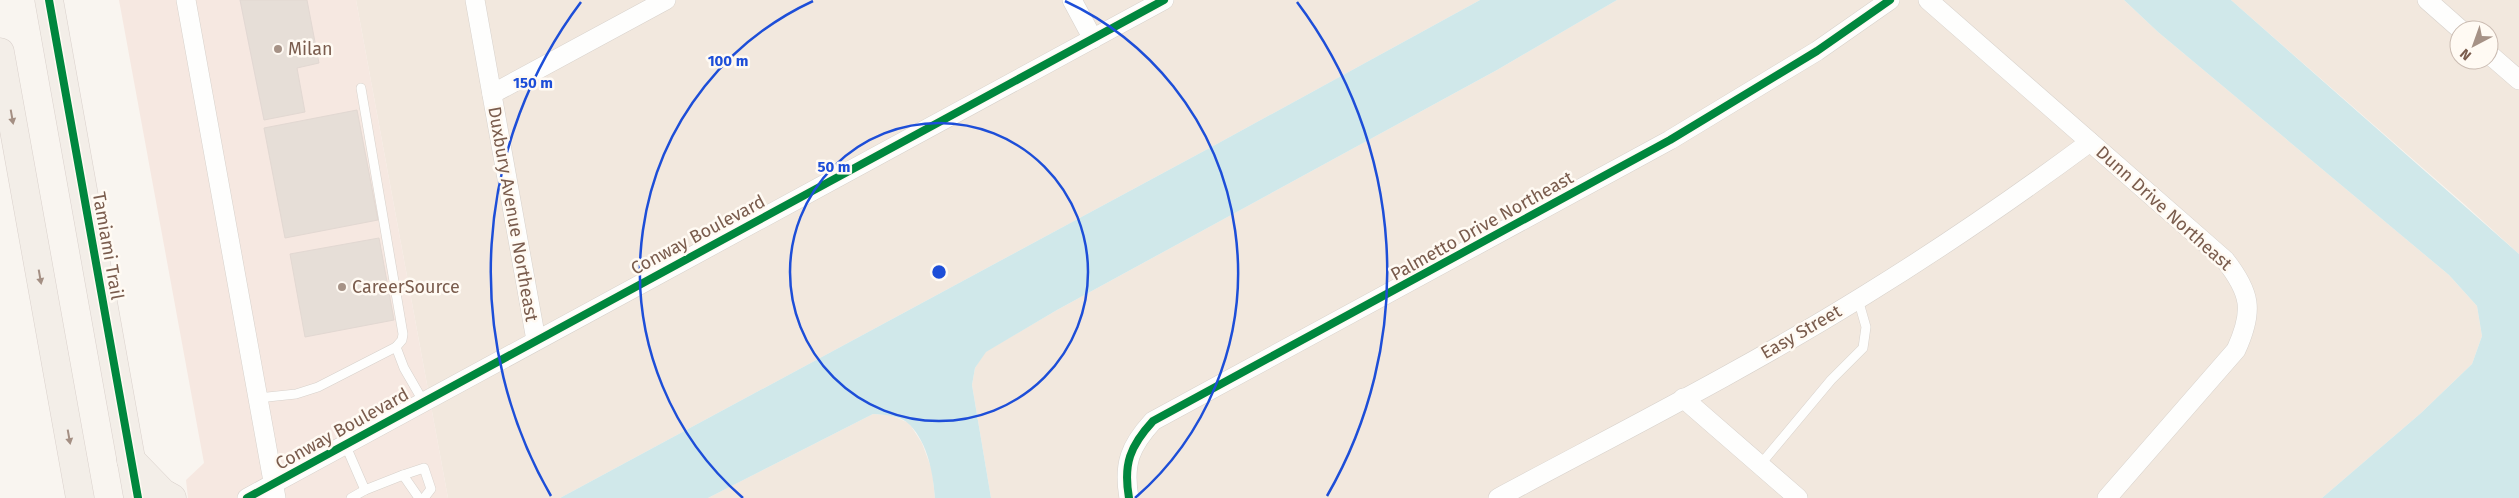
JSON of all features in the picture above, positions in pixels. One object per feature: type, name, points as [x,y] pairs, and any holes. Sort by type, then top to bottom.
[{"type":"main road","name":"Tamiami Trail","points":[[49,0],[138,498]]},
{"type":"main road","points":[[0,52],[80,498]]},
{"type":"main road","points":[[131,460],[163,493],[172,498]]},
{"type":"street","points":[[186,0],[275,491]]},
{"type":"street","name":"Duxbury Avenue Northeast","points":[[475,0],[536,340]]},
{"type":"street","points":[[492,94],[666,0]]},
{"type":"street","points":[[1072,0],[1093,39]]},
{"type":"street","name":"Conway Boulevard","points":[[247,498],[275,491],[345,444],[1164,0]]},
{"type":"street","name":"Palmetto Drive Northeast","points":[[1129,498],[1128,462],[1137,439],[1153,421],[1670,140],[1817,51],[1890,0]]},
{"type":"street","name":"Dunn Drive Northeast","points":[[1928,0],[2225,260],[2240,279],[2248,303],[2246,327],[2236,350],[2107,498]]},
{"type":"street","points":[[2427,0],[2450,20]]},
{"type":"street","points":[[2499,63],[2519,80]]},
{"type":"street","name":"Easy Street","points":[[1498,498],[1683,398],[1858,299],[1945,245],[2090,142]]},
{"type":"street","points":[[1683,398],[1798,498]]},
{"type":"lane","points":[[258,398],[296,394],[318,388],[396,347],[402,340],[362,88]]},
{"type":"lane","points":[[1760,465],[1831,380],[1863,348],[1866,327],[1858,299]]},
{"type":"lane","points":[[396,347],[404,368],[424,401]]},
{"type":"lane","points":[[345,444],[365,490]]},
{"type":"lane","points":[[351,498],[365,490],[403,475],[424,468],[431,489],[418,497],[403,475]]},
{"type":"shaded area","points":[[119,0],[356,0],[448,498],[188,498],[186,480],[204,463]]},
{"type":"shaded area","points":[[356,0],[1480,0],[560,498],[448,498]]},
{"type":"shaded area","points":[[1617,0],[2124,0],[2158,32],[2449,275],[2477,306],[2482,336],[2472,364],[2421,413],[2322,498],[991,498],[972,385],[975,368],[985,352],[1057,310],[1497,70]]},
{"type":"shaded area","points":[[2231,0],[2519,0],[2519,254],[2464,204]]},
{"type":"shaded area","points":[[873,414],[890,415],[909,423],[922,443],[932,470],[935,498],[708,498]]},
{"type":"water","points":[[1480,0],[1617,0],[1497,70],[1057,310],[986,352],[975,368],[972,385],[991,498],[935,498],[928,459],[916,433],[902,419],[873,414],[708,498],[560,498],[1215,145]]},
{"type":"water","points":[[2124,0],[2231,0],[2519,254],[2519,498],[2322,498],[2421,413],[2472,364],[2482,336],[2477,306],[2449,275],[2158,32]]},
{"type":"building","points":[[240,0],[307,0],[319,63],[297,68],[305,112],[264,120]]},
{"type":"building","points":[[357,110],[378,220],[285,238],[264,128]]},
{"type":"building","name":"CareerSource","points":[[379,238],[394,320],[305,337],[290,254]]},
{"type":"cycle path","points":[[49,0],[138,498]]},
{"type":"cycle path","points":[[247,498],[1164,0]]},
{"type":"cycle path","points":[[1129,498],[1127,475],[1130,456],[1139,439],[1153,421],[1670,140],[1817,51],[1890,0]]},
{"type":"place","name":"Milan","points":[[278,49]]},
{"type":"place","name":"CareerSource","points":[[342,287]]}]
